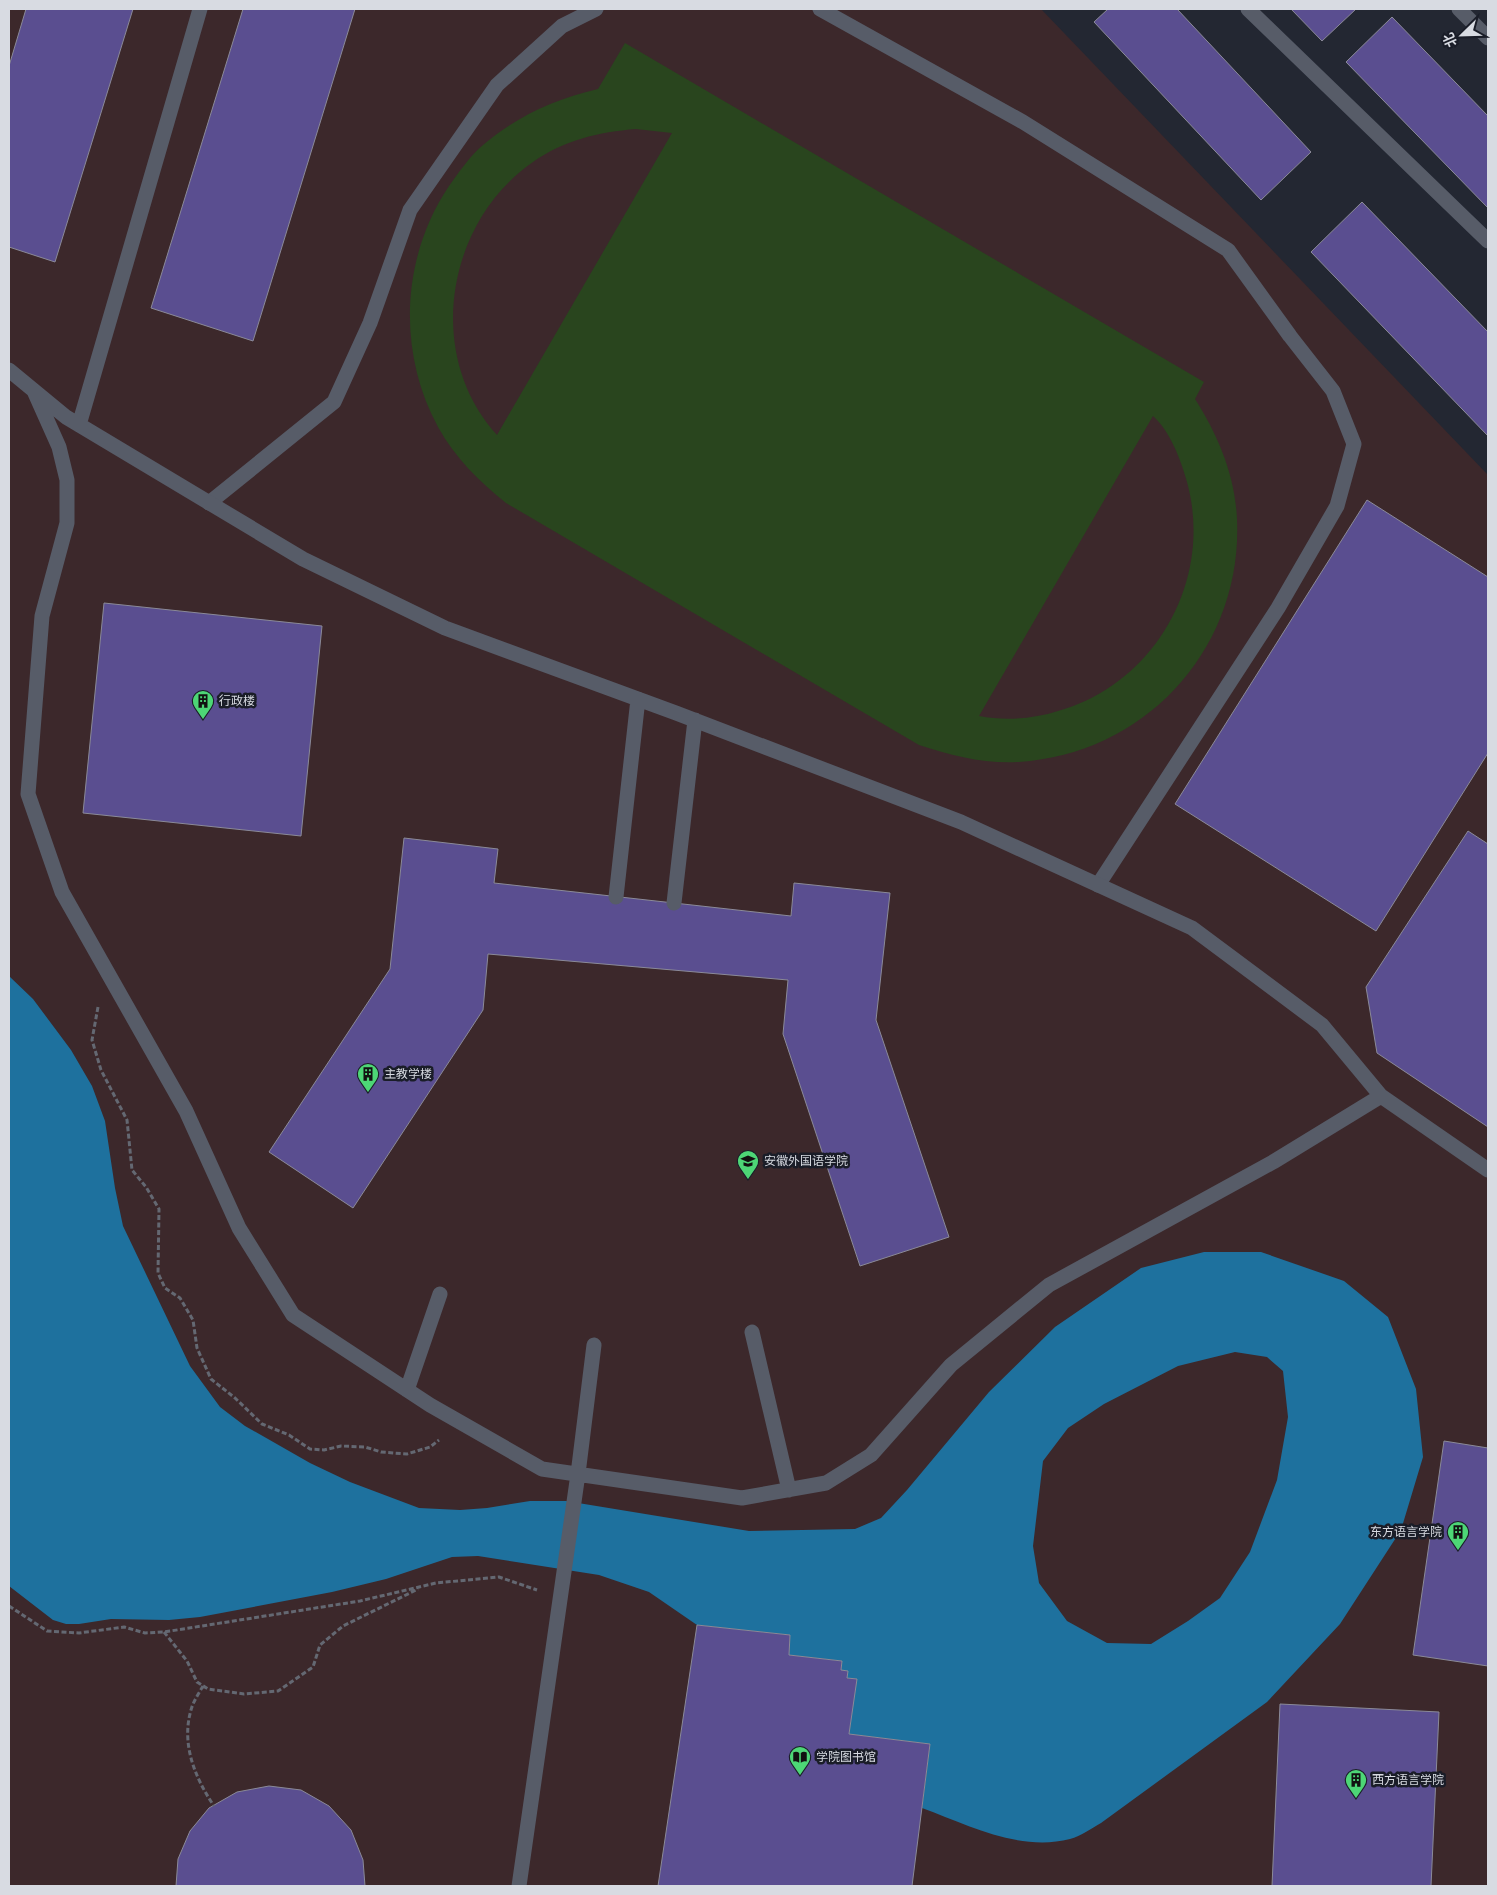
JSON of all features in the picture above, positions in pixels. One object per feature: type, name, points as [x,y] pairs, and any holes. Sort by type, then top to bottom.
[{"type":"street","points":[[79,425],[200,9]]},
{"type":"street","points":[[209,503],[334,402],[370,323],[410,210],[497,85],[562,26],[596,9]]},
{"type":"street","points":[[820,9],[1022,122],[1228,250],[1290,336],[1334,391],[1354,444],[1336,506],[1283,599],[1098,885]]},
{"type":"street","points":[[1248,9],[1488,241]]},
{"type":"street","points":[[1459,9],[1488,38]]},
{"type":"street","points":[[9,370],[66,417],[303,559],[445,628],[695,720],[961,822],[1192,928],[1322,1025],[1381,1096],[1488,1170]]},
{"type":"street","points":[[34,391],[59,447],[67,480],[67,523],[42,616],[28,794],[62,892],[186,1111],[239,1228],[293,1316],[407,1390],[542,1469],[577,1482],[742,1498],[826,1483],[871,1455],[951,1365],[1049,1285],[1273,1162],[1381,1096]]},
{"type":"street","points":[[616,897],[638,700]]},
{"type":"street","points":[[674,903],[695,720]]},
{"type":"street","points":[[407,1390],[440,1294]]},
{"type":"street","points":[[752,1332],[788,1490]]},
{"type":"street","points":[[519,1886],[577,1482],[594,1344]]},
{"type":"path","points":[[113,982],[98,1003],[92,1040],[102,1070],[127,1120],[132,1170],[146,1187],[159,1209],[158,1273],[165,1288],[180,1298],[193,1320],[197,1348],[211,1379],[235,1398],[262,1424],[290,1436],[310,1449],[324,1450],[341,1446],[365,1447],[381,1452],[407,1454],[430,1447],[460,1422]]},
{"type":"path","points":[[9,1606],[47,1631],[79,1634],[124,1627],[145,1633],[164,1632],[360,1601],[436,1583],[499,1577],[559,1598]]},
{"type":"path","points":[[164,1632],[187,1661],[197,1682],[208,1689],[244,1694],[278,1691],[313,1667],[320,1645],[344,1626],[423,1586]]},
{"type":"path","points":[[203,1686],[191,1709],[188,1749],[201,1787],[214,1806]]},
{"type":"shaded area","name":"安徽外国语学院","points":[[9,9],[1041,9],[1488,475],[1488,1886],[9,1886]]},
{"type":"green space","points":[[625,43],[1204,382],[1195,399],[1218,441],[1233,487],[1237,519],[1235,566],[1223,610],[1204,650],[1178,686],[1146,715],[1108,739],[1065,755],[1019,762],[994,762],[956,756],[931,749],[919,745],[506,503],[468,468],[452,449],[438,427],[425,398],[416,368],[411,337],[410,305],[421,243],[433,214],[449,186],[469,159],[483,145],[496,134],[537,110],[566,98],[598,89]],"holes":[[[636,129],[672,133],[497,435],[474,403],[460,367],[453,329],[455,291],[464,254],[480,219],[503,188],[533,162],[557,148],[582,138]],[[1153,416],[1170,438],[1182,465],[1187,482],[1193,519],[1192,555],[1184,590],[1169,623],[1149,653],[1123,678],[1092,697],[1058,711],[1039,716],[1009,719],[979,716]]]},
{"type":"water","points":[[9,976],[33,999],[71,1050],[92,1086],[105,1121],[123,1226],[190,1366],[220,1407],[245,1426],[310,1463],[350,1482],[419,1508],[460,1510],[530,1501],[566,1501],[749,1531],[855,1529],[881,1518],[907,1490],[989,1392],[1055,1327],[1141,1268],[1204,1252],[1261,1252],[1344,1281],[1388,1317],[1416,1389],[1423,1457],[1401,1530],[1340,1624],[1267,1702],[1101,1823],[1074,1838],[1051,1842],[1032,1842],[994,1835],[922,1808],[930,1744],[849,1734],[856,1679],[847,1678],[841,1670],[842,1661],[789,1655],[790,1635],[697,1625],[649,1592],[599,1575],[478,1556],[452,1557],[386,1579],[332,1592],[200,1617],[169,1620],[111,1619],[79,1624],[66,1624],[53,1620],[9,1586]],"holes":[[[1235,1352],[1267,1357],[1283,1371],[1288,1417],[1277,1480],[1250,1552],[1220,1598],[1151,1644],[1107,1643],[1067,1621],[1039,1583],[1033,1546],[1043,1461],[1068,1428],[1104,1404],[1178,1366]]]},
{"type":"building","points":[[26,9],[133,9],[55,262],[9,247],[9,66]]},
{"type":"building","points":[[243,9],[355,9],[253,341],[151,308]]},
{"type":"building","points":[[1108,9],[1177,9],[1311,152],[1261,200],[1094,22]]},
{"type":"building","points":[[1291,9],[1356,9],[1322,41]]},
{"type":"building","points":[[1392,17],[1488,116],[1488,208],[1346,62]]},
{"type":"building","points":[[1362,202],[1488,332],[1488,436],[1311,252]]},
{"type":"building","points":[[1367,500],[1488,577],[1488,753],[1376,931],[1175,804]]},
{"type":"building","name":"行政楼","points":[[104,603],[322,626],[301,836],[83,813]]},
{"type":"building","points":[[1468,831],[1488,844],[1488,1127],[1377,1053],[1366,987]]},
{"type":"building","name":"主教学楼","points":[[404,838],[498,849],[494,883],[791,916],[794,883],[890,893],[876,1020],[949,1237],[860,1266],[783,1034],[788,980],[488,954],[483,1010],[353,1208],[269,1152],[390,969]]},
{"type":"building","name":"东方语言学院","points":[[1444,1441],[1488,1448],[1488,1666],[1413,1655]]},
{"type":"building","name":"学院图书馆","points":[[697,1625],[790,1635],[789,1655],[842,1661],[841,1670],[848,1671],[847,1678],[857,1679],[849,1734],[930,1744],[912,1886],[658,1886]]},
{"type":"building","name":"西方语言学院","points":[[1280,1704],[1439,1712],[1431,1886],[1272,1886]]},
{"type":"building","points":[[269,1786],[301,1790],[329,1806],[351,1830],[363,1860],[365,1886],[176,1886],[178,1859],[190,1831],[209,1808],[237,1792]]},
{"type":"place","name":"行政楼","points":[[203,720]]},
{"type":"place","name":"主教学楼","points":[[368,1093]]},
{"type":"place","name":"安徽外国语学院","points":[[748,1180]]},
{"type":"place","name":"东方语言学院","points":[[1458,1551]]},
{"type":"place","name":"学院图书馆","points":[[800,1776]]},
{"type":"place","name":"西方语言学院","points":[[1356,1799]]}]
